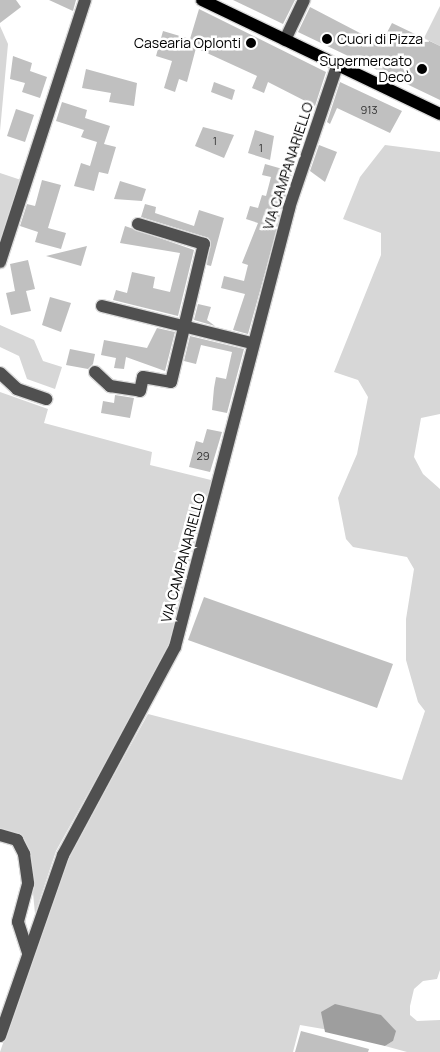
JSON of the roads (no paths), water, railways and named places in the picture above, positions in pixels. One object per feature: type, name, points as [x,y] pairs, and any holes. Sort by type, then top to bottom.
[{"type":"main road","points":[[208,1],[337,66],[440,114]]},
{"type":"street","points":[[0,262],[85,0]]},
{"type":"street","points":[[285,40],[304,0]]},
{"type":"street","name":"VIA CAMPANARIELLO","points":[[0,1036],[62,855],[175,647],[252,343],[289,208],[337,66]]},
{"type":"street","points":[[95,372],[110,386],[140,391],[143,377],[171,382],[204,244],[138,224]]},
{"type":"street","points":[[102,306],[252,343]]},
{"type":"street","points":[[0,373],[17,388],[46,399]]},
{"type":"street","points":[[0,835],[17,840],[24,854],[28,884],[18,922],[28,952]]},
{"type":"place","name":"Cuori di Pizza","points":[[327,39]]},
{"type":"place","name":"Casearia Oplonti","points":[[251,43]]},
{"type":"place","name":"Supermercato Decò","points":[[422,69]]}]
